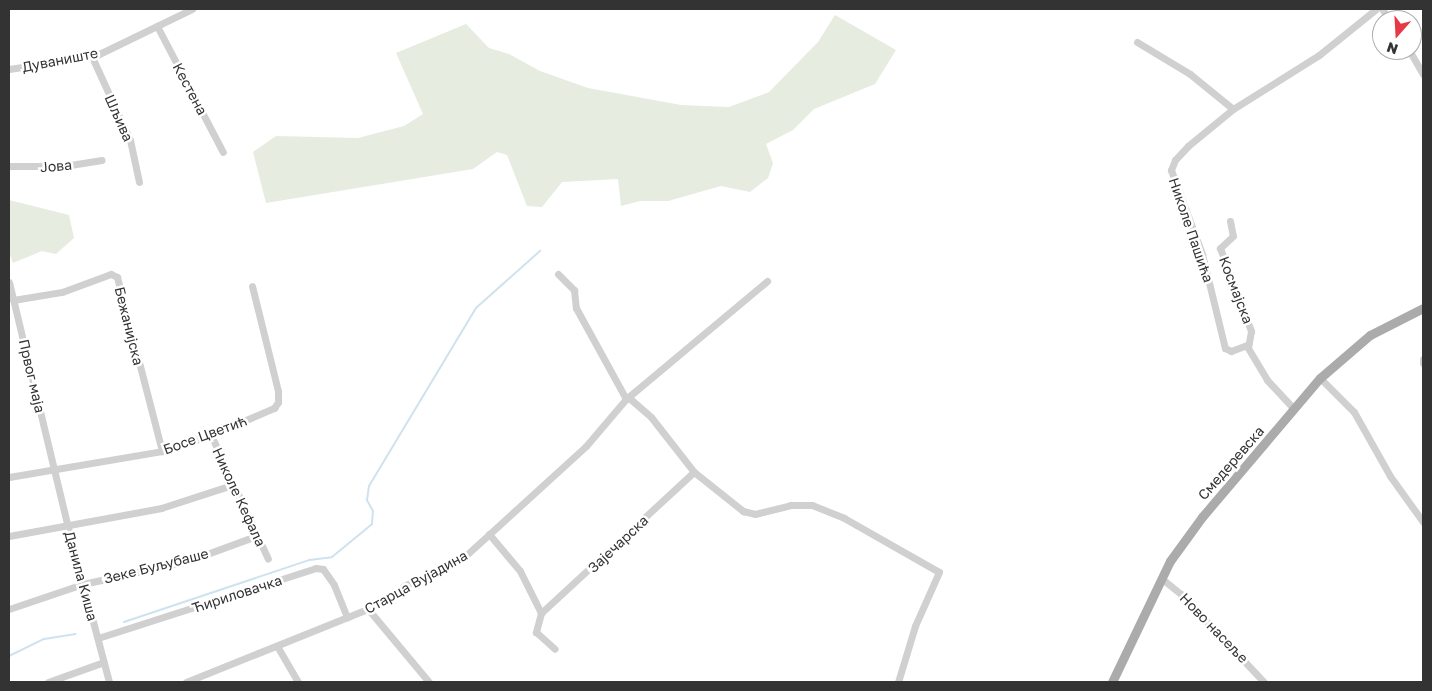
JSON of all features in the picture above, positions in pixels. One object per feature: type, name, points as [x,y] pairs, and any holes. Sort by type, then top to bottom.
[{"type":"main road","name":"Смедеревска","points":[[1112,682],[1161,578],[1194,527],[1320,378],[1364,339],[1423,308]]},
{"type":"street","name":"Дуваниште","points":[[9,69],[92,57],[192,9]]},
{"type":"street","points":[[1137,42],[1190,74],[1233,109],[1319,55],[1376,9]]},
{"type":"street","name":"Кестена","points":[[157,26],[222,152]]},
{"type":"street","name":"Шљива","points":[[92,57],[130,140],[139,182]]},
{"type":"street","points":[[1415,60],[1423,74]]},
{"type":"street","name":"Николе Пашића","points":[[1233,109],[1188,146],[1175,160],[1171,170],[1202,254],[1225,348],[1231,351],[1247,345]]},
{"type":"street","name":"Јова","points":[[9,166],[64,166],[102,160]]},
{"type":"street","name":"Космајска","points":[[1230,221],[1233,236],[1220,248],[1252,331],[1247,345],[1267,380],[1294,409]]},
{"type":"street","name":"Бежанијска","points":[[14,300],[62,292],[111,274],[117,277],[162,452]]},
{"type":"street","points":[[558,274],[574,290],[576,308],[627,398],[651,417],[694,472],[749,514],[802,504],[824,509],[939,572],[915,626],[898,682]]},
{"type":"street","name":"Старца Вујадина","points":[[186,682],[368,609],[404,586],[456,562],[586,446],[627,398],[767,281]]},
{"type":"street","name":"Првог маја","points":[[9,282],[54,470]]},
{"type":"street","name":"Босе Цветић","points":[[9,477],[162,452],[211,435],[274,408],[278,402],[252,286]]},
{"type":"street","points":[[1320,378],[1354,412],[1390,476],[1423,522]]},
{"type":"street","name":"Николе Кефала","points":[[211,435],[232,485],[268,559]]},
{"type":"street","name":"Данила Киша","points":[[54,470],[109,682]]},
{"type":"street","name":"Зајечарска","points":[[541,613],[694,472]]},
{"type":"street","points":[[9,536],[161,508],[232,485]]},
{"type":"street","points":[[489,534],[520,571],[541,613],[536,632],[555,649]]},
{"type":"street","name":"Зеке Буљубаше","points":[[9,609],[83,584],[188,562],[256,536]]},
{"type":"street","name":"Ћириловачка","points":[[98,638],[316,568],[323,569],[334,585],[347,618]]},
{"type":"street","name":"Ново насеље","points":[[1161,578],[1181,594],[1264,682]]},
{"type":"street","points":[[368,609],[429,682]]},
{"type":"street","points":[[277,646],[298,682]]},
{"type":"street","points":[[48,682],[104,662]]},
{"type":"street","points":[[205,674],[210,682]]},
{"type":"shaded area","points":[[835,15],[896,50],[875,84],[814,109],[793,130],[766,144],[773,163],[768,178],[750,192],[721,186],[668,201],[640,201],[621,206],[618,179],[562,182],[542,207],[527,206],[507,155],[497,152],[473,169],[266,203],[253,152],[276,136],[358,138],[404,126],[423,114],[396,53],[466,24],[489,48],[509,54],[540,71],[588,88],[681,105],[729,107],[769,92],[818,42]]},
{"type":"shaded area","points":[[9,200],[69,215],[74,238],[56,254],[42,251],[13,263],[9,252]]},
{"type":"waterway","points":[[124,622],[309,560],[332,557],[372,524],[373,511],[367,500],[369,486],[476,308],[540,251]]},
{"type":"waterway","points":[[9,656],[44,639],[76,634]]}]
